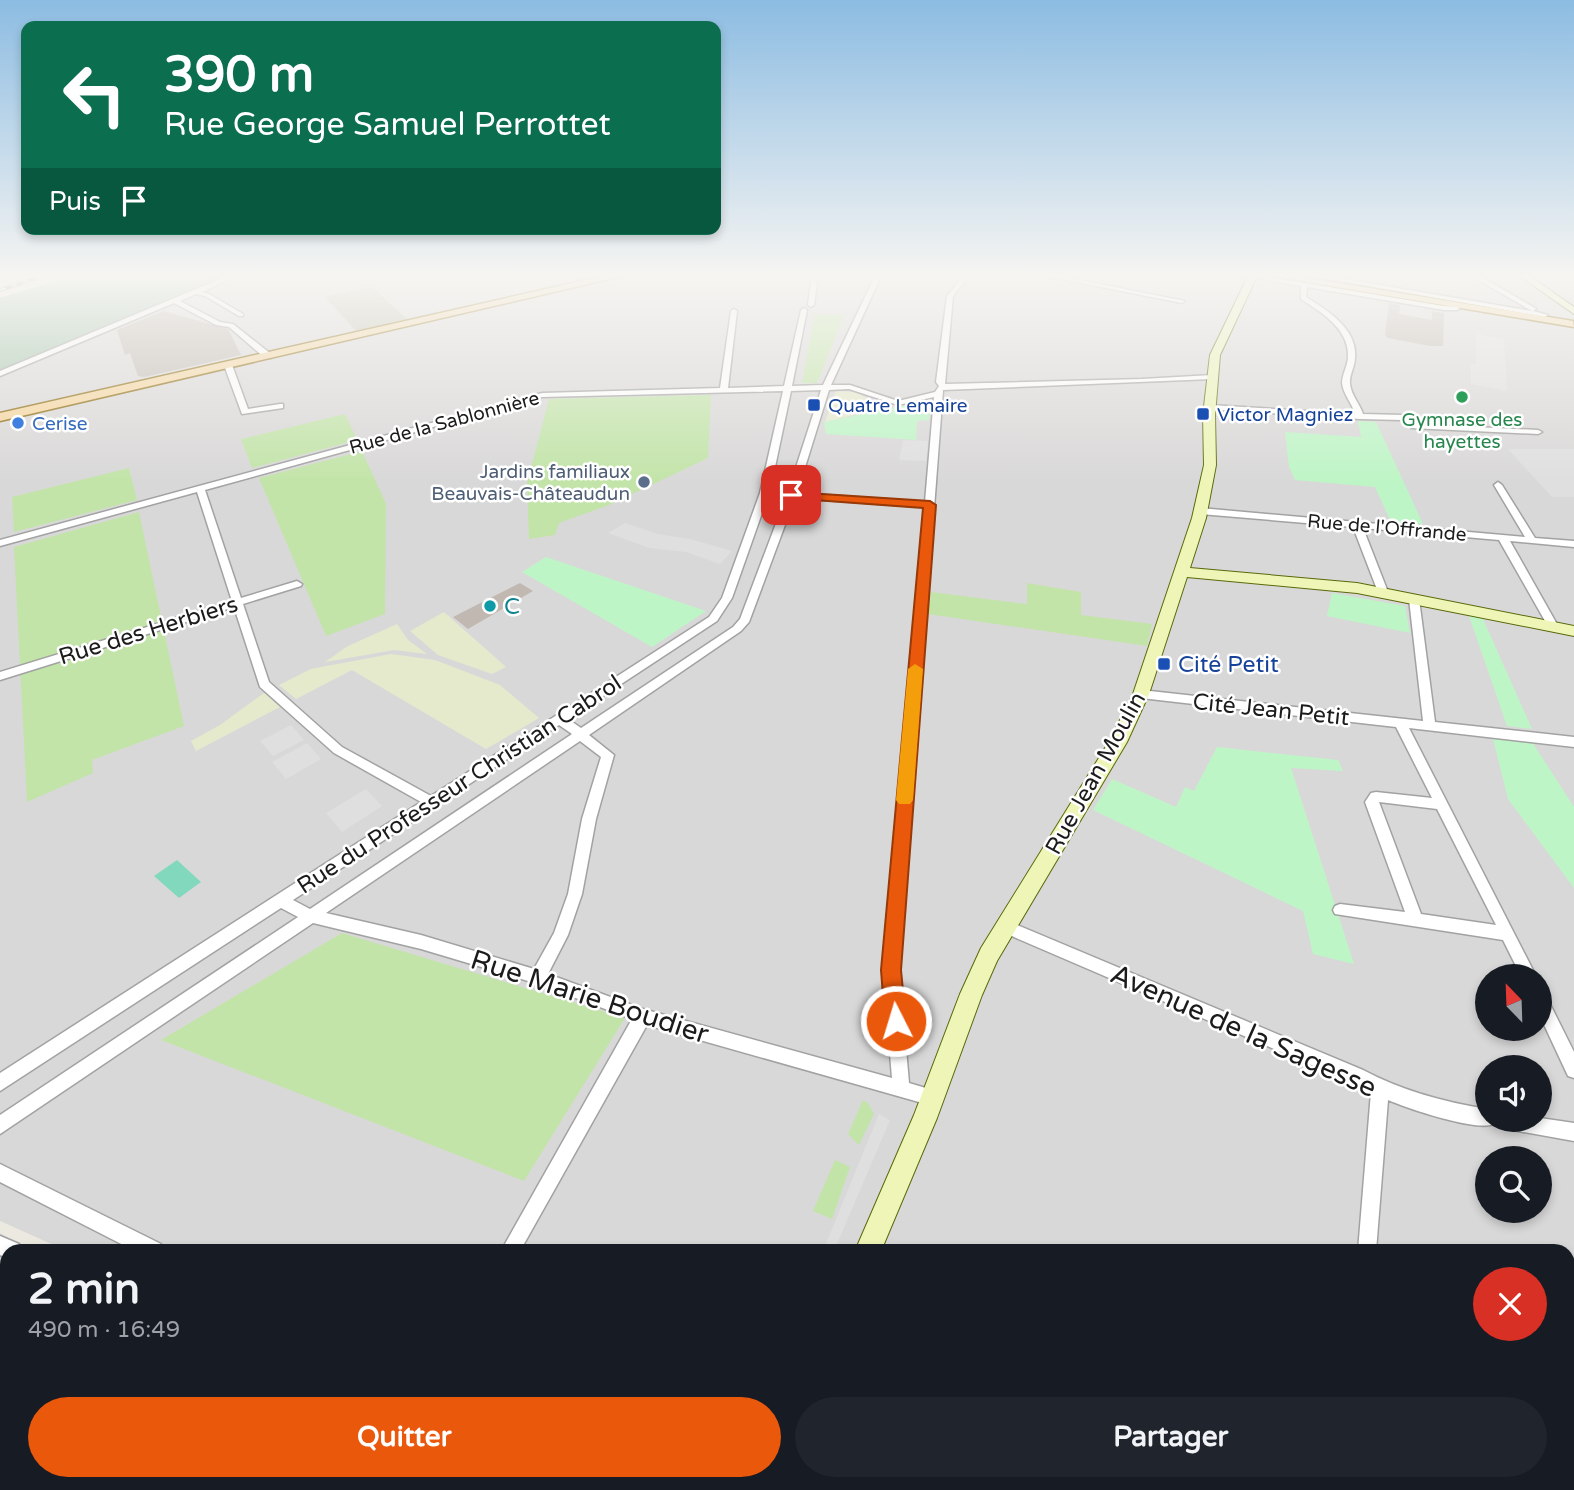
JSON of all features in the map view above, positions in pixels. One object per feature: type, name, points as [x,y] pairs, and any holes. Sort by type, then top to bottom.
[{"type":"main road","points":[[0,417],[322,344]]},
{"type":"main road","name":"Rue Jean Moulin","points":[[871,1244],[933,1098],[971,994],[1005,926],[1118,742],[1141,694],[1200,510],[1210,466],[1212,377],[1215,355],[1221,344]]},
{"type":"main road","points":[[1181,572],[1308,582],[1383,592],[1574,631]]},
{"type":"street","points":[[0,374],[73,344]]},
{"type":"street","points":[[253,344],[268,356]]},
{"type":"street","points":[[724,389],[730,344]]},
{"type":"street","name":"Rue du Professeur Christian Cabrol","points":[[0,1083],[713,619],[720,611],[765,493],[798,344]]},
{"type":"street","points":[[0,1125],[737,629],[745,620],[791,495],[826,388],[847,344]]},
{"type":"street","points":[[901,1088],[891,970],[944,344]]},
{"type":"street","points":[[1350,344],[1352,354],[1345,383],[1360,417]]},
{"type":"street","points":[[228,365],[245,412],[249,413]]},
{"type":"street","name":"Rue de la Sablonnière","points":[[0,543],[542,395],[859,388],[898,403],[940,390],[1212,377]]},
{"type":"street","points":[[241,424],[249,413],[280,406]]},
{"type":"street","points":[[1210,407],[1360,417],[1403,417],[1411,426],[1538,432]]},
{"type":"street","points":[[1498,485],[1532,540]]},
{"type":"street","points":[[200,488],[264,684],[338,750],[430,802]]},
{"type":"street","points":[[765,493],[930,505]]},
{"type":"street","name":"Rue de l'Offrande","points":[[1200,510],[1574,544]]},
{"type":"street","points":[[1357,525],[1383,592]]},
{"type":"street","points":[[1503,538],[1553,626]]},
{"type":"street","name":"Rue des Herbiers","points":[[0,676],[297,584]]},
{"type":"street","points":[[1414,599],[1429,724]]},
{"type":"street","name":"Cité Jean Petit","points":[[1141,694],[1574,742]]},
{"type":"street","points":[[538,977],[561,934],[575,894],[589,819],[608,755],[560,719]]},
{"type":"street","points":[[1400,722],[1523,964]]},
{"type":"street","points":[[1415,918],[1371,802],[1376,797],[1442,804]]},
{"type":"street","name":"Rue Marie Boudier","points":[[280,901],[311,916],[421,942],[538,977],[643,1016],[933,1098]]},
{"type":"street","points":[[1340,910],[1415,918],[1430,923],[1508,934]]},
{"type":"street","name":"Avenue de la Sagesse","points":[[1005,926],[1357,1076],[1380,1090],[1430,1108],[1475,1116]]},
{"type":"street","points":[[514,1244],[643,1016]]},
{"type":"street","points":[[1552,1024],[1574,1070]]},
{"type":"street","points":[[1368,1244],[1380,1090]]},
{"type":"street","points":[[1552,1128],[1574,1132]]},
{"type":"street","points":[[0,1173],[140,1244]]},
{"type":"shaded area","points":[[64,344],[1574,344],[1574,1244],[51,1244],[0,1221],[0,370]]},
{"type":"shaded area","points":[[1476,344],[1504,344],[1507,391],[1471,384],[1471,364],[1476,364]]},
{"type":"shaded area","points":[[836,391],[856,392],[882,408],[825,422]]},
{"type":"shaded area","points":[[903,440],[928,441],[926,461],[899,460]]},
{"type":"shaded area","points":[[1508,449],[1574,449],[1574,497],[1552,497]]},
{"type":"shaded area","points":[[625,523],[658,534],[690,539],[732,551],[720,564],[686,552],[649,548],[608,533]]},
{"type":"shaded area","points":[[444,612],[506,667],[492,674],[438,655],[410,631]]},
{"type":"shaded area","points":[[397,624],[408,640],[427,654],[394,650],[325,662],[348,646]]},
{"type":"shaded area","points":[[391,654],[435,660],[500,685],[539,718],[486,749],[352,670],[296,699],[279,685],[311,669]]},
{"type":"shaded area","points":[[264,693],[280,707],[196,751],[191,741],[220,725]]},
{"type":"shaded area","points":[[291,725],[304,740],[273,756],[260,741]]},
{"type":"shaded area","points":[[307,743],[321,759],[286,779],[272,762]]},
{"type":"shaded area","points":[[366,789],[382,806],[342,832],[326,813]]},
{"type":"shaded area","points":[[879,1114],[890,1120],[837,1244],[826,1244]]},
{"type":"shaded area","points":[[0,1233],[20,1244],[0,1244]]},
{"type":"green space","points":[[0,344],[64,344],[0,370]]},
{"type":"green space","points":[[809,344],[833,344],[817,383],[802,383]]},
{"type":"green space","points":[[711,395],[708,458],[609,505],[559,523],[555,535],[529,539],[527,483],[549,399]]},
{"type":"green space","points":[[931,400],[929,420],[917,421],[916,440],[826,434],[824,422]]},
{"type":"green space","points":[[345,414],[357,440],[252,468],[241,439]]},
{"type":"green space","points":[[1358,421],[1376,422],[1423,524],[1391,522],[1375,487],[1295,480],[1289,467],[1285,432],[1361,437]]},
{"type":"green space","points":[[362,451],[386,504],[385,614],[326,636],[259,478]]},
{"type":"green space","points":[[129,468],[137,500],[14,532],[12,497]]},
{"type":"green space","points":[[139,512],[184,726],[92,760],[93,773],[27,802],[14,547]]},
{"type":"green space","points":[[546,557],[706,611],[652,647],[522,572]]},
{"type":"green space","points":[[1027,583],[1081,592],[1081,615],[1152,624],[1147,646],[928,614],[931,592],[1027,604]]},
{"type":"green space","points":[[1332,593],[1405,606],[1410,633],[1327,616]]},
{"type":"green space","points":[[1469,616],[1483,619],[1532,729],[1507,726]]},
{"type":"green space","points":[[1492,735],[1534,740],[1534,745],[1574,807],[1574,888],[1508,799]]},
{"type":"green space","points":[[1217,747],[1338,760],[1343,771],[1291,768],[1354,964],[1313,954],[1303,911],[1093,810],[1112,779],[1176,807],[1185,787],[1194,791]]},
{"type":"green space","points":[[177,860],[201,882],[179,898],[154,876]]},
{"type":"green space","points":[[342,933],[625,1018],[524,1181],[161,1040]]},
{"type":"green space","points":[[863,1100],[874,1114],[859,1145],[848,1134]]},
{"type":"green space","points":[[835,1160],[850,1167],[832,1219],[813,1211]]},
{"type":"building","points":[[121,344],[235,344],[241,355],[144,377],[138,376],[130,353],[125,355]]},
{"type":"building","points":[[1417,344],[1443,344],[1443,346]]},
{"type":"building","name":"C","points":[[520,583],[533,591],[468,629],[453,617]]},
{"type":"slow traffic","points":[[904,800],[915,669]]},
{"type":"place","name":"Gymnase des hayettes","points":[[1462,397]]},
{"type":"place","name":"Quatre Lemaire","points":[[814,405]]},
{"type":"place","name":"Victor Magniez","points":[[1203,414]]},
{"type":"place","name":"Cerise","points":[[18,423]]},
{"type":"place","name":"Jardins familiaux Beauvais-Châteaudun","points":[[644,482]]},
{"type":"place","name":"C","points":[[490,606]]},
{"type":"place","name":"Cité Petit","points":[[1164,664]]},
{"type":"route","points":[[791,495],[930,505],[891,970],[896,1021]]}]
